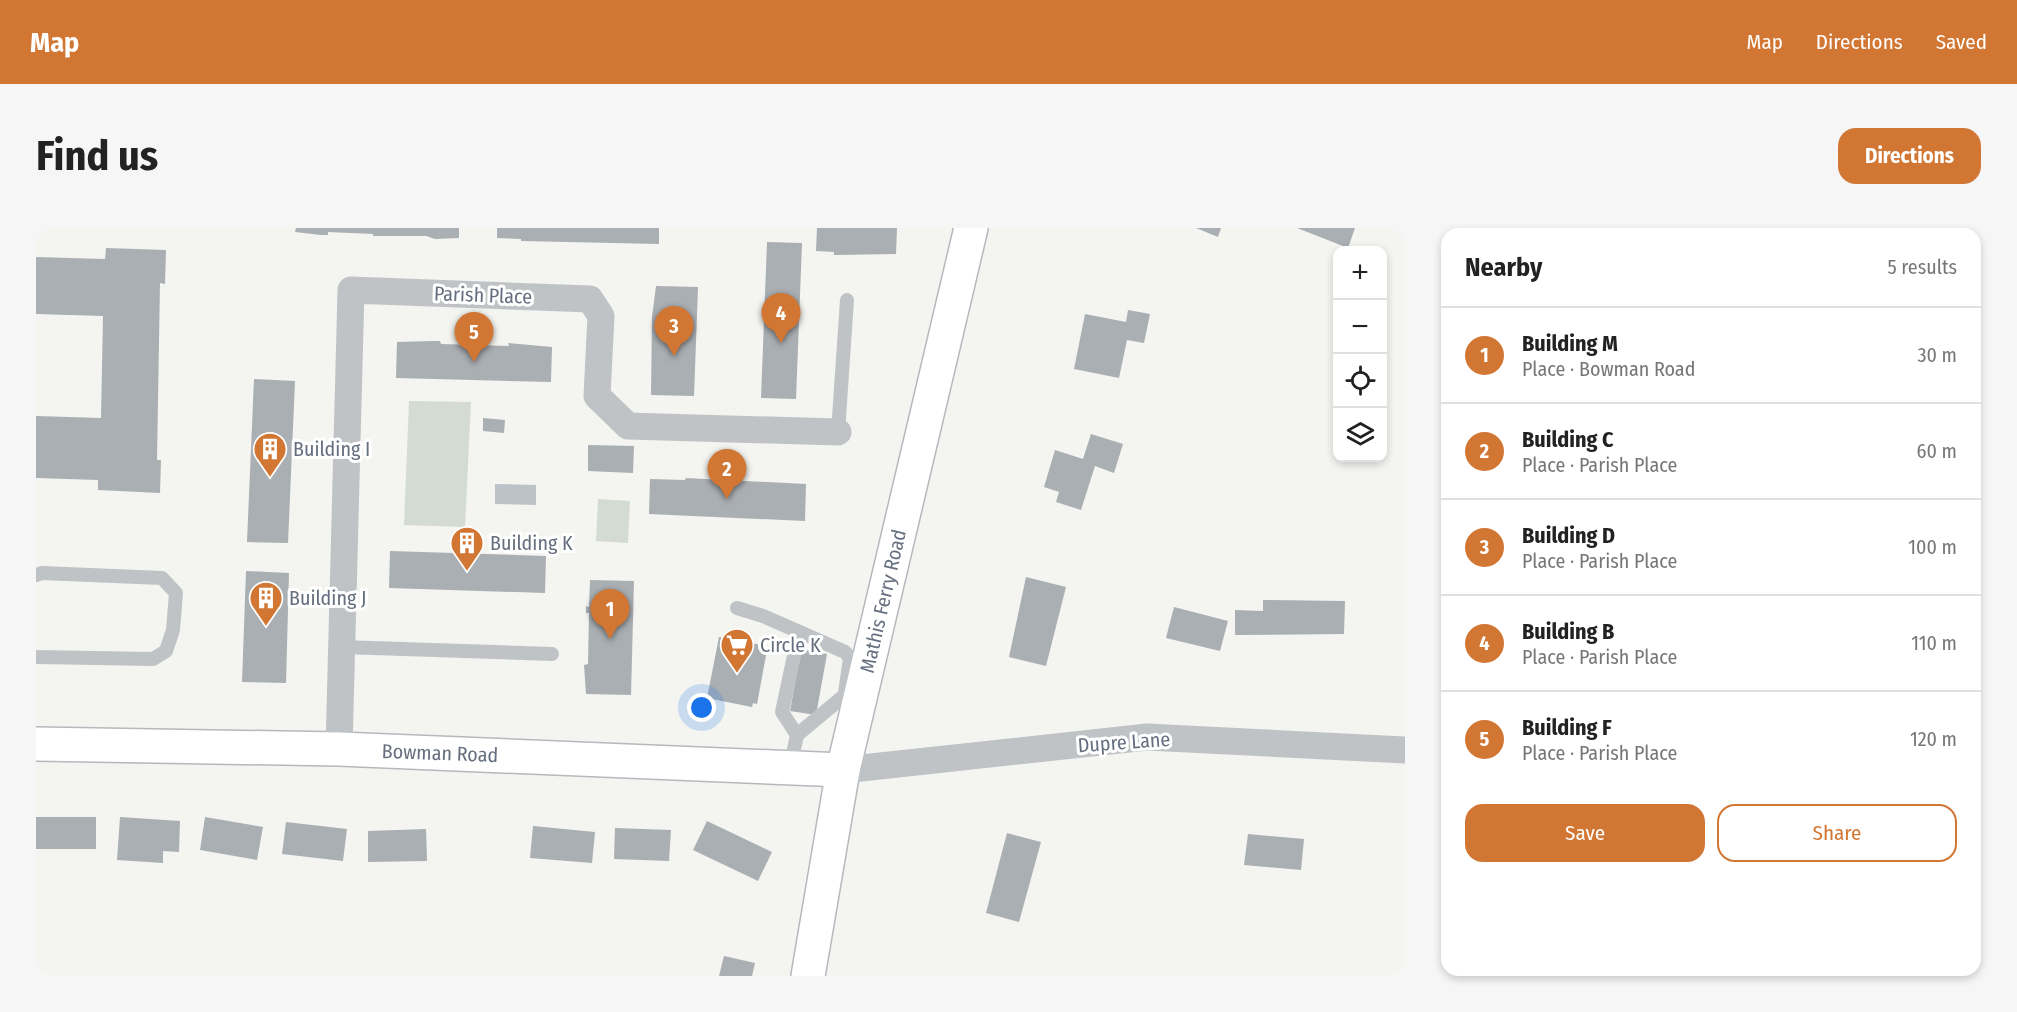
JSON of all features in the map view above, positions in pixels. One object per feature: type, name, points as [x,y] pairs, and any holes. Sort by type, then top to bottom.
[{"type":"main road","name":"Mathis Ferry Road","points":[[808,976],[843,770],[852,698],[971,228]]},
{"type":"main road","name":"Bowman Road","points":[[36,744],[339,749],[843,770]]},
{"type":"street","name":"Parish Place","points":[[339,749],[351,290],[590,299],[601,316],[597,396],[628,426],[838,432]]},
{"type":"street","name":"Dupre Lane","points":[[843,770],[1147,737],[1405,750]]},
{"type":"lane","name":"Parish Place","points":[[838,432],[847,300]]},
{"type":"lane","points":[[36,575],[42,573],[162,578],[176,593],[173,630],[166,651],[153,659],[36,657]]},
{"type":"lane","points":[[737,608],[845,652],[850,658],[852,698],[797,735],[790,768]]},
{"type":"lane","points":[[797,735],[782,712],[799,632]]},
{"type":"lane","points":[[341,647],[552,654]]},
{"type":"shaded area","points":[[409,401],[471,402],[465,527],[404,525]]},
{"type":"shaded area","points":[[495,484],[536,485],[536,505],[495,504]]},
{"type":"shaded area","points":[[598,499],[630,501],[628,543],[596,541]]},
{"type":"building","points":[[296,228],[459,228],[459,238],[435,239],[426,236],[373,236],[373,234],[328,232],[328,235],[321,235],[295,232]]},
{"type":"building","points":[[497,228],[659,228],[659,244],[521,241],[521,239],[497,238]]},
{"type":"building","points":[[817,228],[897,228],[896,254],[834,255],[834,252],[816,251]]},
{"type":"building","points":[[1196,228],[1221,228],[1218,237]]},
{"type":"building","points":[[1297,228],[1355,228],[1349,246],[1343,246]]},
{"type":"building","points":[[767,242],[802,243],[796,399],[761,398]]},
{"type":"building","points":[[106,248],[166,250],[165,284],[160,283],[157,460],[161,460],[160,493],[98,490],[98,480],[36,478],[36,416],[101,418],[103,316],[36,314],[36,257],[105,259]]},
{"type":"building","points":[[656,286],[698,287],[694,396],[651,395],[652,317]]},
{"type":"building","points":[[1128,310],[1150,314],[1144,343],[1127,340],[1119,378],[1074,369],[1085,314],[1126,322]]},
{"type":"building","points":[[440,341],[441,344],[509,346],[508,343],[552,347],[551,382],[396,378],[397,342]]},
{"type":"building","name":"Building I","points":[[254,379],[295,381],[288,543],[247,542]]},
{"type":"building","points":[[483,418],[505,420],[504,433],[483,431]]},
{"type":"building","points":[[1091,434],[1123,444],[1114,473],[1095,466],[1081,510],[1056,502],[1059,492],[1044,487],[1055,450],[1083,459]]},
{"type":"building","points":[[588,445],[634,446],[633,473],[588,471]]},
{"type":"building","points":[[686,478],[806,484],[805,521],[649,514],[650,479],[685,480]]},
{"type":"building","name":"Building K","points":[[390,551],[546,556],[545,593],[389,588]]},
{"type":"building","name":"Building J","points":[[246,571],[289,573],[286,683],[242,682]]},
{"type":"building","points":[[1026,577],[1066,587],[1046,666],[1009,657]]},
{"type":"building","points":[[590,580],[634,581],[631,695],[586,694],[584,665],[588,664],[589,613],[586,613],[586,606],[589,607]]},
{"type":"building","points":[[1263,600],[1345,601],[1344,634],[1235,635],[1235,610],[1263,611]]},
{"type":"building","points":[[1174,607],[1228,621],[1220,651],[1166,638]]},
{"type":"building","name":"Circle K","points":[[719,637],[762,645],[762,648],[767,650],[757,704],[753,703],[752,707],[707,698]]},
{"type":"building","points":[[801,649],[827,654],[816,715],[790,711]]},
{"type":"building","points":[[36,817],[96,817],[96,849],[36,849]]},
{"type":"building","points":[[120,817],[180,821],[179,852],[163,851],[163,863],[117,860]]},
{"type":"building","points":[[205,817],[263,827],[257,860],[200,850]]},
{"type":"building","points":[[707,821],[772,852],[758,881],[693,850]]},
{"type":"building","points":[[286,822],[347,829],[343,861],[282,854]]},
{"type":"building","points":[[533,826],[595,832],[592,863],[530,858]]},
{"type":"building","points":[[615,828],[671,830],[669,861],[614,859]]},
{"type":"building","points":[[426,829],[427,861],[368,862],[368,831]]},
{"type":"building","points":[[1007,833],[1041,842],[1019,922],[986,913]]},
{"type":"building","points":[[1248,834],[1304,839],[1301,870],[1244,865]]},
{"type":"building","points":[[724,956],[755,963],[752,976],[719,976]]},
{"type":"place","name":"Building B","points":[[781,343]]},
{"type":"place","name":"Building D","points":[[674,356]]},
{"type":"place","name":"Building F","points":[[474,362]]},
{"type":"place","name":"Building I","points":[[270,478]]},
{"type":"place","name":"Building C","points":[[727,499]]},
{"type":"place","name":"Building K","points":[[467,572]]},
{"type":"place","name":"Building J","points":[[266,627]]},
{"type":"place","name":"Building M","points":[[610,639]]},
{"type":"place","name":"Circle K","points":[[737,674]]}]
